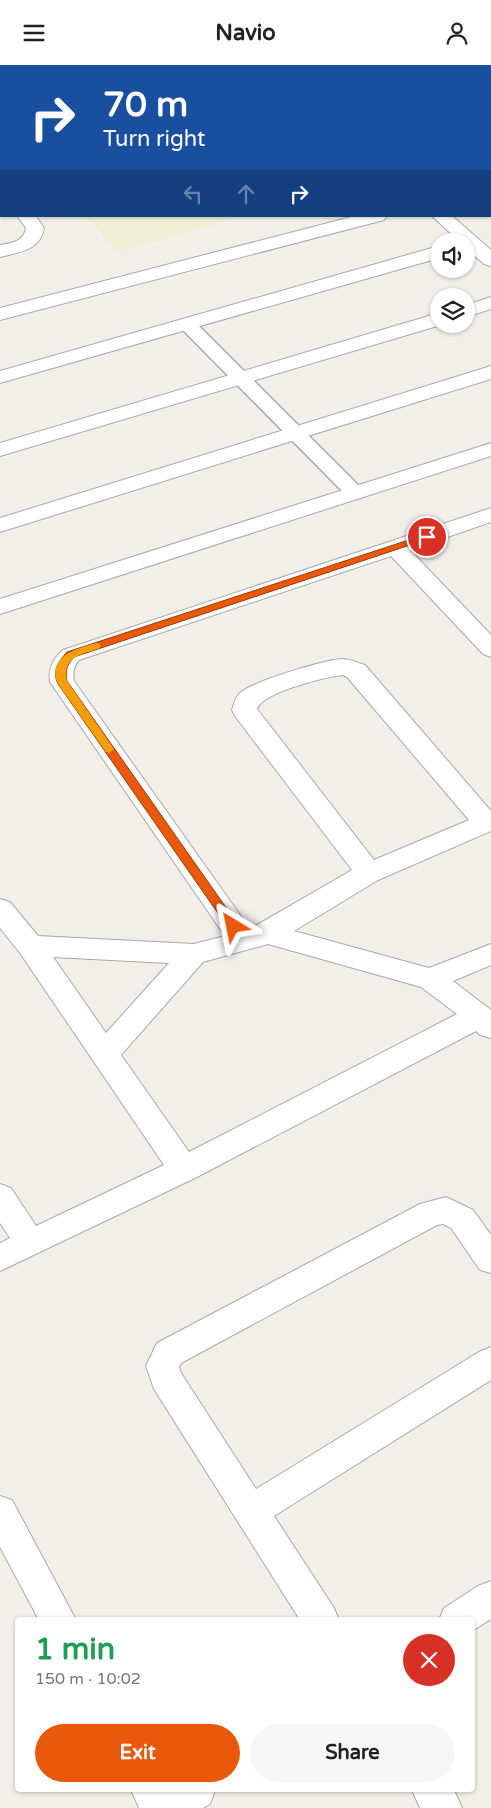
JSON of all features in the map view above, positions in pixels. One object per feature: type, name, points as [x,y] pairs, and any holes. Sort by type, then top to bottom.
[{"type":"street","points":[[0,251],[27,244],[34,236],[35,227],[27,217]]},
{"type":"street","points":[[0,314],[374,217]]},
{"type":"street","points":[[442,217],[458,233]]},
{"type":"street","points":[[475,248],[491,261]]},
{"type":"street","points":[[0,377],[430,255]]},
{"type":"street","points":[[475,308],[491,303]]},
{"type":"street","points":[[0,450],[430,322]]},
{"type":"street","points":[[0,525],[491,372]]},
{"type":"street","points":[[0,607],[491,449]]},
{"type":"street","points":[[0,1258],[485,1022],[430,979],[256,938],[62,682],[60,673],[62,664],[71,655],[491,515]]},
{"type":"street","points":[[396,547],[491,649]]},
{"type":"street","points":[[30,946],[194,954],[256,938],[369,873],[489,822],[356,671],[344,667],[326,669],[260,691],[248,699],[244,710],[369,873]]},
{"type":"street","points":[[0,909],[30,946],[184,1169]]},
{"type":"street","points":[[104,1053],[194,954]]},
{"type":"street","points":[[430,979],[491,954]]},
{"type":"street","points":[[0,1197],[30,1243]]},
{"type":"street","points":[[319,1617],[166,1379],[162,1366],[168,1353],[431,1213],[446,1210],[462,1219],[491,1260]]},
{"type":"street","points":[[251,1511],[491,1361]]},
{"type":"street","points":[[0,1512],[56,1617]]},
{"type":"street","points":[[462,1617],[491,1598]]},
{"type":"street","points":[[151,1792],[160,1808]]},
{"type":"street","points":[[168,1808],[193,1792]]},
{"type":"street","points":[[432,1792],[443,1808]]},
{"type":"lane","points":[[187,323],[355,493]]},
{"type":"green space","points":[[87,217],[240,217],[117,252]]},
{"type":"slow traffic","points":[[97,646],[71,655],[62,664],[60,673],[62,682],[109,749]]},
{"type":"route","points":[[233,926],[62,682],[60,673],[62,664],[71,655],[427,537]]}]
